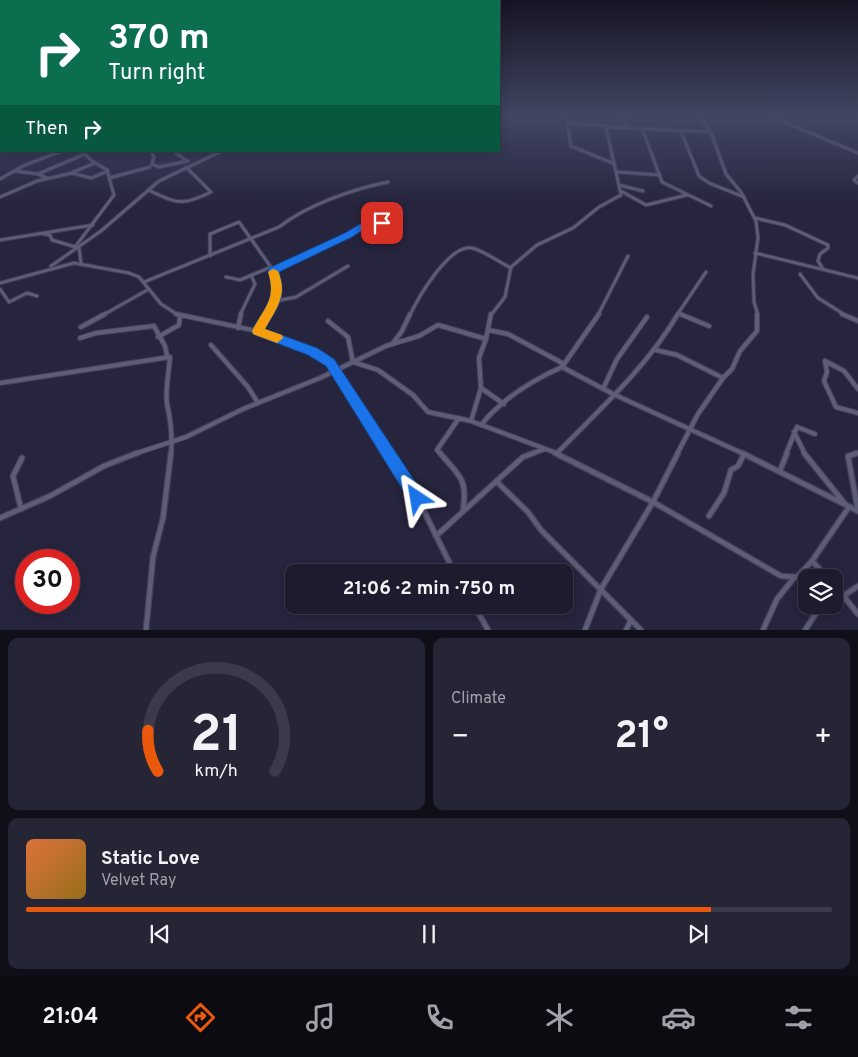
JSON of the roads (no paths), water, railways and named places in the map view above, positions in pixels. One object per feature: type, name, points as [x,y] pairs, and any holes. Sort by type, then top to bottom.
[{"type":"street","points":[[571,145],[615,164]]},
{"type":"street","points":[[471,421],[481,388],[479,358],[486,339],[492,310],[505,296],[511,268],[520,258],[537,245],[578,225],[599,207],[620,196],[620,185],[610,145]]},
{"type":"street","points":[[649,145],[663,184],[712,206]]},
{"type":"street","points":[[687,145],[699,176],[744,197]]},
{"type":"street","points":[[585,630],[601,589],[652,502],[698,414],[723,378],[732,369],[739,352],[756,331],[759,319],[754,302],[753,277],[758,235],[755,218],[744,197],[722,166],[715,145]]},
{"type":"street","points":[[840,145],[858,153]]},
{"type":"street","points":[[0,178],[60,152]]},
{"type":"street","points":[[38,174],[84,152],[108,171],[114,198],[77,247]]},
{"type":"street","points":[[152,152],[154,157],[152,164],[158,167],[188,162]]},
{"type":"street","points":[[174,152],[192,164]]},
{"type":"street","points":[[48,268],[131,207],[163,178],[220,152]]},
{"type":"street","points":[[0,197],[21,186],[71,173],[96,163]]},
{"type":"street","points":[[148,190],[178,203],[195,200],[211,191],[186,167]]},
{"type":"street","points":[[109,178],[150,168]]},
{"type":"street","points":[[14,171],[38,174],[48,179]]},
{"type":"street","points":[[71,173],[89,178],[108,171]]},
{"type":"street","points":[[617,172],[660,175]]},
{"type":"street","points":[[858,176],[854,180],[858,183]]},
{"type":"street","points":[[144,282],[282,225],[294,215],[361,188],[388,182]]},
{"type":"street","points":[[620,185],[642,191]]},
{"type":"street","points":[[621,191],[646,204],[687,195]]},
{"type":"street","points":[[755,218],[785,225],[828,245],[828,248],[820,254],[818,261],[822,269]]},
{"type":"street","points":[[226,277],[240,280],[272,269],[349,235],[371,220],[392,226]]},
{"type":"street","points":[[210,256],[209,236],[214,231],[239,222],[272,269],[278,286],[275,301],[257,331]]},
{"type":"street","points":[[0,240],[93,225]]},
{"type":"street","points":[[37,233],[48,234],[52,240],[77,247]]},
{"type":"street","points":[[77,247],[81,263]]},
{"type":"street","points":[[392,344],[401,336],[413,308],[428,285],[442,266],[459,251],[472,248],[511,268]]},
{"type":"street","points":[[756,253],[858,278]]},
{"type":"street","points":[[481,425],[490,414],[542,376],[563,365],[595,321],[628,256]]},
{"type":"street","points":[[0,283],[48,268],[81,263],[129,273],[139,277],[162,304],[180,316],[257,331],[324,357],[336,369],[417,498],[450,564]]},
{"type":"street","points":[[275,301],[296,297],[348,266]]},
{"type":"street","points":[[556,453],[600,411],[613,394],[624,386],[656,350],[706,272]]},
{"type":"street","points":[[800,274],[811,293],[818,300],[841,315],[858,321]]},
{"type":"street","points":[[238,328],[239,318],[256,283],[251,275]]},
{"type":"street","points":[[0,289],[8,302],[27,294],[37,296]]},
{"type":"street","points":[[81,327],[149,289]]},
{"type":"street","points":[[678,313],[710,326]]},
{"type":"street","points":[[158,337],[179,325],[180,316]]},
{"type":"street","points":[[603,389],[617,359],[647,317]]},
{"type":"street","points":[[328,321],[345,332],[352,344],[353,362]]},
{"type":"street","points":[[0,518],[104,466],[186,436],[258,403],[307,384],[392,344],[419,336],[439,324],[486,339]]},
{"type":"street","points":[[80,338],[96,332],[153,326],[170,360],[167,403],[171,415],[173,440],[164,518],[153,557],[146,630]]},
{"type":"street","points":[[488,330],[506,333],[603,389],[780,471],[858,511]]},
{"type":"street","points":[[212,345],[248,387],[258,403]]},
{"type":"street","points":[[656,350],[666,354],[677,355],[723,378]]},
{"type":"street","points":[[0,383],[119,366],[167,356]]},
{"type":"street","points":[[858,389],[843,370],[825,361],[826,372],[824,381],[836,406],[858,413]]},
{"type":"street","points":[[353,362],[378,370],[416,397],[430,414],[471,421],[556,453],[652,502],[767,569],[781,576],[795,578]]},
{"type":"street","points":[[481,388],[504,404]]},
{"type":"street","points":[[459,418],[437,450],[457,470],[467,486],[463,511]]},
{"type":"street","points":[[780,471],[794,432],[799,427],[815,434]]},
{"type":"street","points":[[794,432],[800,449],[815,471],[831,485],[848,506]]},
{"type":"street","points":[[436,536],[525,456],[545,449]]},
{"type":"street","points":[[709,516],[724,492],[731,470],[738,466],[744,454]]},
{"type":"street","points":[[858,454],[848,456],[858,511]]},
{"type":"street","points":[[21,509],[13,475],[22,458]]},
{"type":"street","points":[[498,482],[528,512],[541,530],[641,630]]},
{"type":"street","points":[[763,630],[777,599],[812,561],[848,506]]},
{"type":"street","points":[[812,561],[820,569]]},
{"type":"street","points":[[858,586],[843,594],[858,614]]},
{"type":"street","points":[[479,614],[488,630]]},
{"type":"street","points":[[805,630],[816,614]]},
{"type":"street","points":[[626,630],[631,620]]}]
